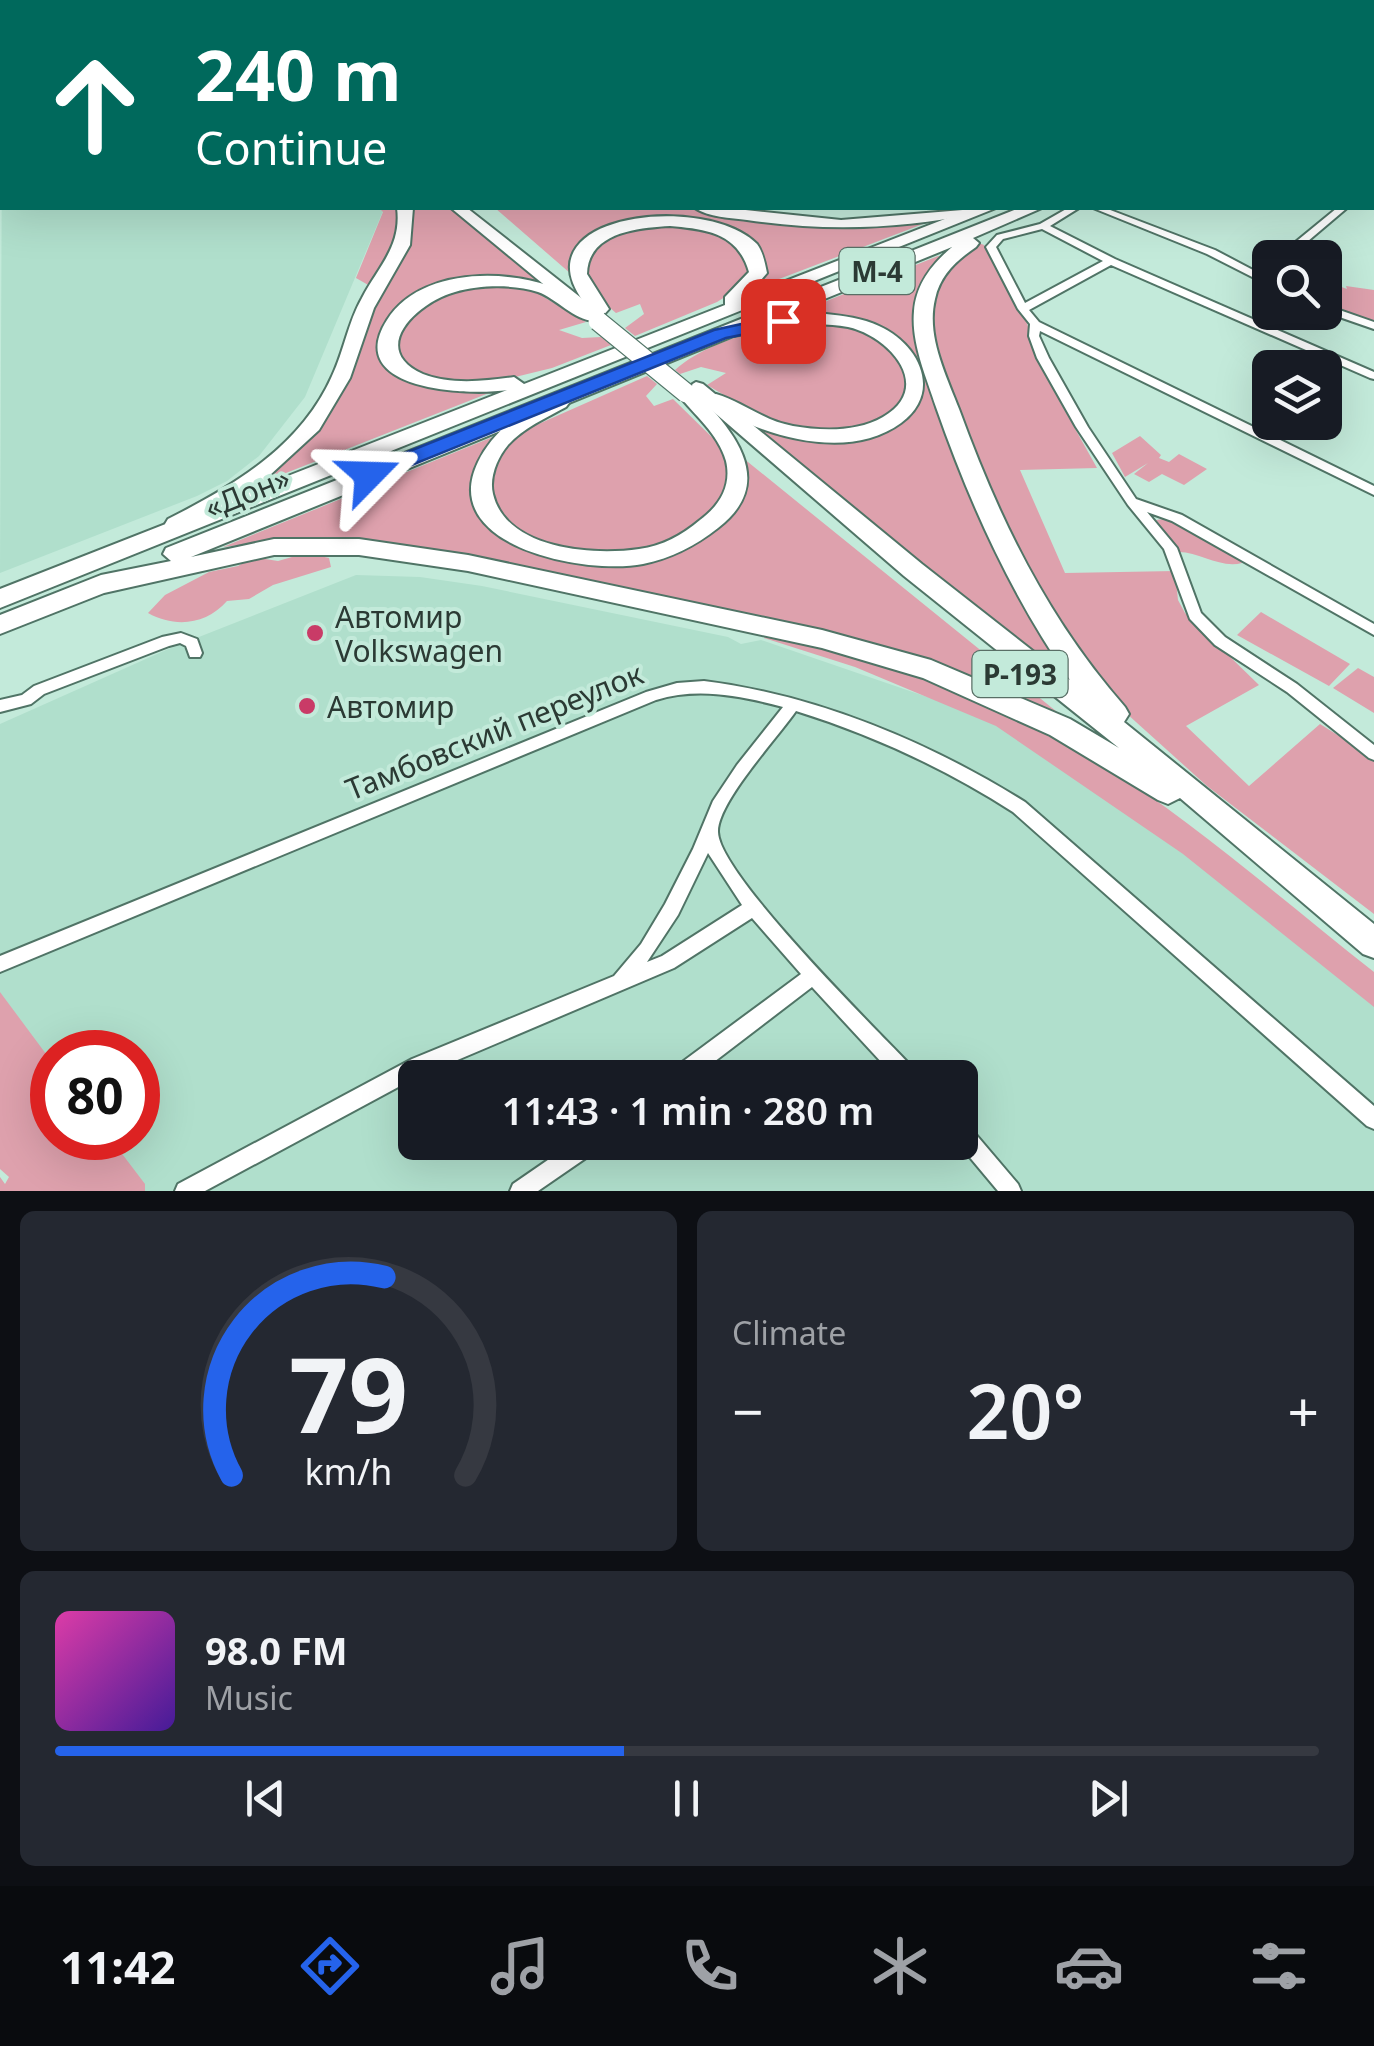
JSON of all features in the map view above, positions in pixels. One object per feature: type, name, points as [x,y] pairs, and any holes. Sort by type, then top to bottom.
[{"type":"highway","name":"«Дон»","points":[[122,549],[982,210]]},
{"type":"highway","name":"«Дон»","points":[[97,586],[1022,212]]},
{"type":"highway","points":[[1022,212],[964,246],[936,271],[923,297],[926,344],[990,516],[1030,600],[1091,687],[1175,787]]},
{"type":"highway","points":[[600,316],[577,272],[579,257],[587,245],[627,226],[690,222],[740,238],[752,250],[759,267],[747,290],[703,319]]},
{"type":"highway","points":[[564,374],[482,388],[442,386],[418,378],[396,364],[389,344],[399,318],[412,306],[441,290],[478,281],[538,286],[600,316]]},
{"type":"highway","name":"Р-193","points":[[600,316],[691,390],[903,579],[1371,941]]},
{"type":"highway","points":[[97,586],[274,547],[359,547],[468,563],[822,639],[932,670],[1060,727],[1175,787]]},
{"type":"highway","name":"М-4","points":[[0,599],[122,549]]},
{"type":"highway","name":"М-4","points":[[0,625],[97,586]]},
{"type":"main road","points":[[122,549],[249,482],[286,454],[312,427],[341,378],[368,300],[402,247],[405,210]]},
{"type":"main road","points":[[461,210],[600,316]]},
{"type":"main road","points":[[487,210],[600,316]]},
{"type":"main road","points":[[715,210],[787,222],[855,227],[923,221],[970,210]]},
{"type":"main road","points":[[691,390],[765,425],[822,435],[881,424],[902,411],[914,395],[914,372],[903,352],[857,326],[800,319],[721,334]]},
{"type":"main road","points":[[583,390],[505,436],[489,456],[482,489],[494,518],[522,541],[568,559],[600,562],[639,558],[678,546],[709,528],[730,503],[738,482],[734,451],[691,390]]},
{"type":"street","points":[[1071,210],[1043,226],[992,242],[991,248],[1022,308],[1035,324],[1374,491]]},
{"type":"street","points":[[1104,210],[1252,271]]},
{"type":"street","points":[[1303,240],[1340,210]]},
{"type":"street","points":[[1043,226],[1111,261],[1374,376]]},
{"type":"street","points":[[1022,308],[1111,261]]},
{"type":"street","points":[[1342,314],[1374,326]]},
{"type":"street","points":[[1035,324],[1037,345],[1057,385],[1132,502],[1170,548],[1188,602],[1205,627],[1374,754]]},
{"type":"street","points":[[1132,502],[1177,518],[1374,630]]},
{"type":"street","points":[[0,706],[26,700],[38,690],[166,641],[182,638],[192,642],[195,653]]},
{"type":"street","name":"Тамбовский переулок","points":[[0,964],[663,692],[700,686],[729,689],[886,739],[990,786],[1019,807],[1374,1119]]},
{"type":"street","points":[[616,981],[647,952],[696,864],[724,792],[765,745],[792,706]]},
{"type":"street","points":[[709,832],[714,852],[736,888],[892,1060]]},
{"type":"street","points":[[184,1191],[419,1066],[668,962],[754,908]]},
{"type":"street","points":[[701,1060],[814,975]]},
{"type":"street","points":[[978,1152],[1011,1191]]},
{"type":"street","points":[[520,1191],[566,1160]]},
{"type":"shaded area","points":[[2,210],[383,211],[305,397],[259,456],[227,481],[197,496],[0,573]]},
{"type":"shaded area","points":[[399,210],[400,235],[370,286],[356,278],[383,212]]},
{"type":"shaded area","points":[[412,210],[453,210],[546,283],[539,294],[586,322],[559,330],[582,338],[601,337],[611,345],[552,368],[490,383],[489,393],[258,484],[300,448],[334,406],[351,372],[369,314],[407,247]]},
{"type":"shaded area","points":[[497,210],[700,210],[769,223],[840,229],[923,224],[761,286],[747,283],[717,302],[635,336],[625,328],[644,314],[640,304],[616,313]]},
{"type":"shaded area","points":[[979,243],[984,245],[1025,317],[1040,366],[1097,468],[1020,470],[1065,573],[1175,571],[1178,600],[1185,613],[1259,685],[1186,726],[1249,786],[1320,724],[1374,758],[1374,914],[1207,786],[1126,713],[1091,697],[761,436],[770,422],[707,385],[726,373],[701,367],[680,374],[675,370],[716,345],[794,322],[792,315],[938,256],[957,259]]},
{"type":"shaded area","points":[[1342,287],[1374,290],[1374,324],[1342,312]]},
{"type":"shaded area","points":[[647,376],[657,384],[646,396],[654,406],[673,399],[722,447],[743,458],[1062,716],[953,671],[343,540],[288,539],[223,547],[500,434],[525,430]]},
{"type":"shaded area","points":[[1140,436],[1161,455],[1159,458],[1169,462],[1179,454],[1207,469],[1184,485],[1162,474],[1149,482],[1134,474],[1148,463],[1125,477],[1112,453]]},
{"type":"shaded area","points":[[1172,518],[1241,556],[1242,563],[1226,564],[1179,552],[1156,520]]},
{"type":"shaded area","points":[[306,553],[329,558],[331,567],[273,585],[249,599],[227,601],[210,615],[190,622],[169,621],[148,613],[165,595],[209,572],[238,566],[253,557],[278,561]]},
{"type":"shaded area","points":[[356,575],[420,577],[482,586],[728,637],[741,644],[761,640],[1003,723],[1374,974],[1374,1191],[145,1191],[120,1160],[160,1160],[160,1030],[30,1030],[30,1045],[0,1006],[0,724],[166,650]]},
{"type":"shaded area","points":[[1261,612],[1350,664],[1329,686],[1237,635]]},
{"type":"shaded area","points":[[766,633],[884,662],[971,692],[1098,761],[1239,863],[1374,972],[1374,1007],[1183,854],[996,726],[855,667],[764,638]]},
{"type":"shaded area","points":[[1358,668],[1374,677],[1374,713],[1333,688]]},
{"type":"shaded area","points":[[0,992],[30,1032],[30,1160],[127,1160],[145,1184],[145,1191],[0,1191],[0,1177],[5,1184],[9,1177],[0,1169]]},
{"type":"place","name":"Автомир Volkswagen","points":[[315,633]]},
{"type":"place","name":"Автомир","points":[[307,706]]},
{"type":"route","points":[[369,475],[721,334],[783,321]]}]
